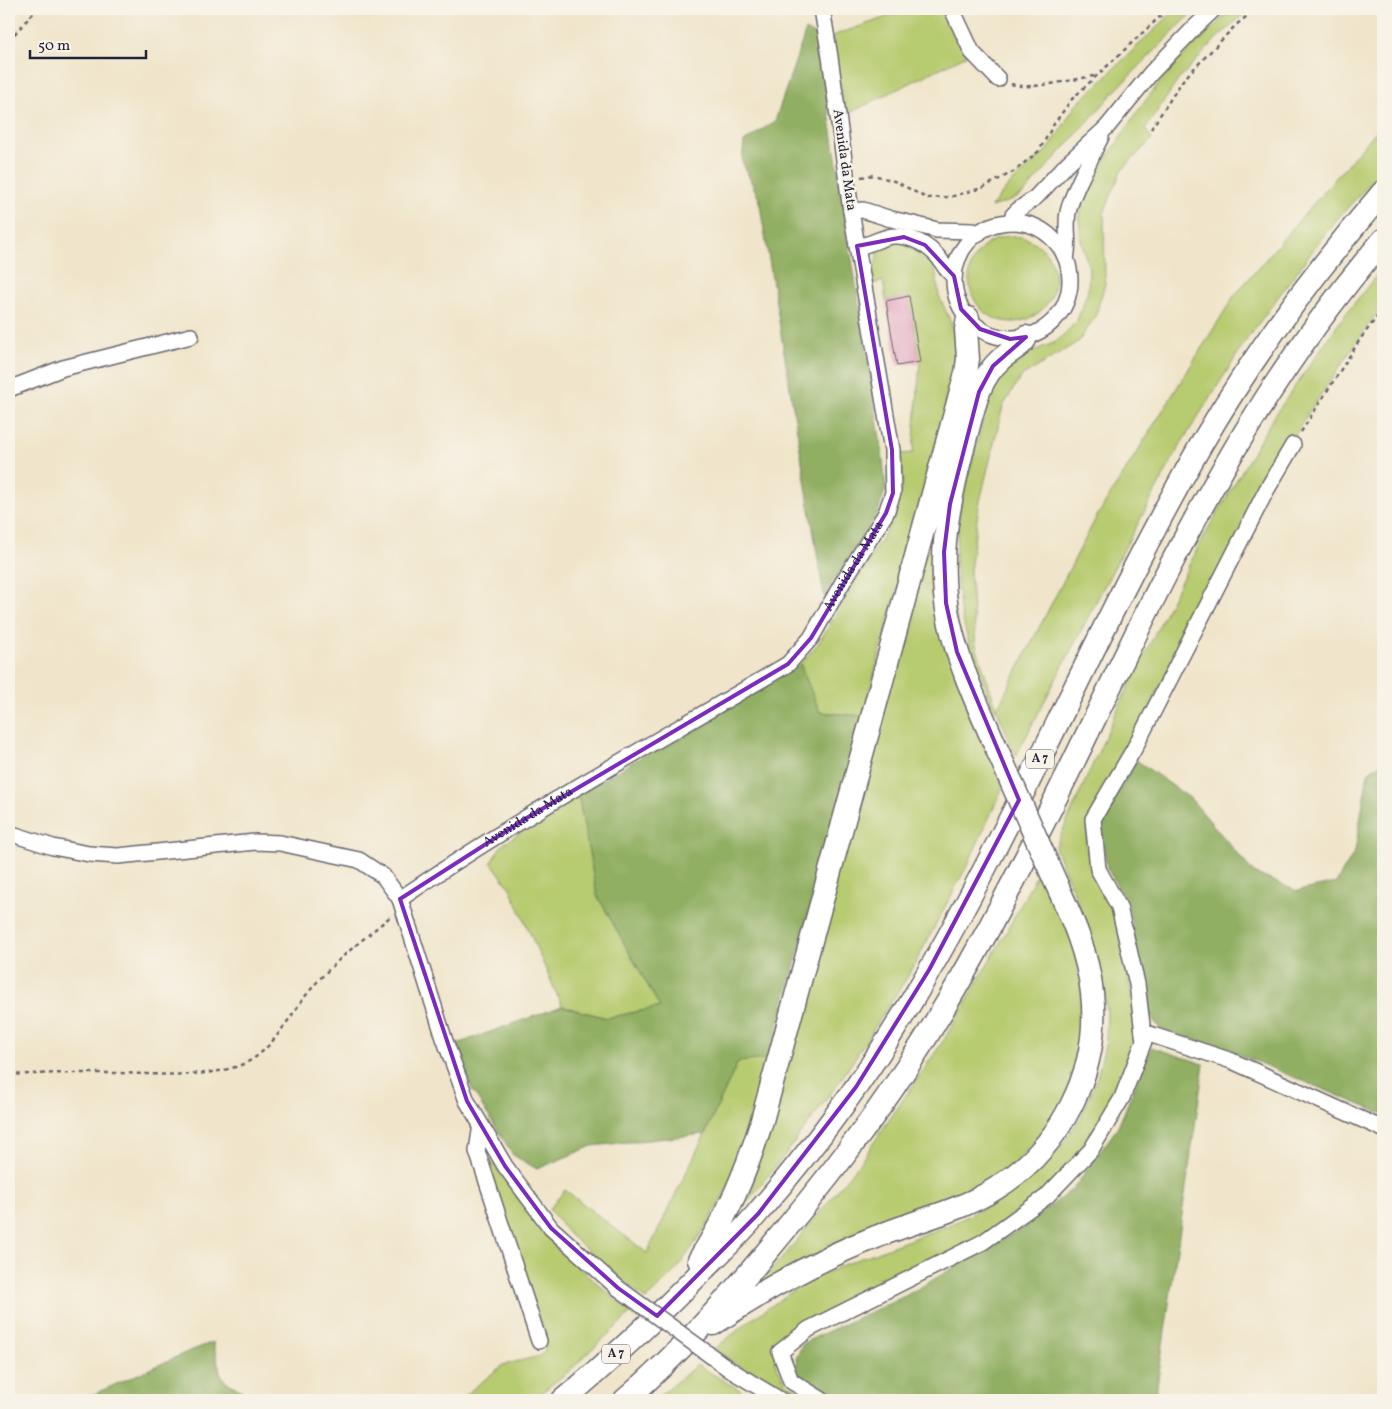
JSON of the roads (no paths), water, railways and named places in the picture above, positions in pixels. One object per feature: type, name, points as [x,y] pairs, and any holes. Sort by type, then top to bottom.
[{"type":"highway","name":"A 7","points":[[564,1400],[637,1335],[758,1214],[828,1126],[882,1048],[929,970],[977,883],[1159,520],[1203,442],[1274,331],[1337,248],[1383,192]]},
{"type":"highway","name":"A 7","points":[[625,1400],[682,1347],[754,1267],[826,1180],[909,1064],[1007,894],[1147,611],[1214,485],[1248,427],[1292,360],[1337,298],[1383,240]]},
{"type":"highway","points":[[667,1306],[710,1242],[727,1212],[742,1179],[761,1124],[966,373],[968,359],[966,329],[968,318]]},
{"type":"highway","points":[[682,1347],[735,1310],[810,1266],[868,1240],[968,1202],[994,1190],[1020,1172],[1040,1152],[1057,1130],[1067,1114],[1086,1070],[1090,1053],[1093,1014],[1088,967],[1080,941],[1056,882],[966,675],[955,643],[944,587],[945,534],[950,504],[979,392],[993,366],[1025,341],[1026,337]]},
{"type":"street","name":"Avenida da Mata","points":[[401,903],[446,867],[788,664],[811,638],[844,580],[886,513],[893,493],[892,450],[851,212],[822,9]]},
{"type":"street","points":[[952,9],[972,52],[998,79]]},
{"type":"street","points":[[1011,222],[1013,215],[1018,210],[1036,197],[1069,162],[1107,127],[1151,73],[1214,9]]},
{"type":"street","points":[[1066,258],[1068,251],[1067,222],[1071,202],[1093,152],[1107,127]]},
{"type":"street","points":[[851,212],[863,210],[937,230],[979,232]]},
{"type":"street","points":[[1011,222],[1028,225],[1044,232],[1056,243],[1066,258],[1070,274],[1069,290],[1064,306],[1055,320],[1041,331],[1026,337],[1010,339],[994,336],[980,329],[968,318],[956,298],[954,276],[958,259],[966,244],[979,232],[994,225],[1011,222]]},
{"type":"street","points":[[857,246],[868,245],[894,236],[915,240],[934,252],[947,271],[954,276]]},
{"type":"street","points":[[9,389],[63,368],[192,336]]},
{"type":"street","points":[[822,1400],[790,1381],[780,1352],[809,1329],[983,1242],[1046,1197],[1091,1150],[1122,1098],[1144,1041],[1137,984],[1119,907],[1098,869],[1093,819],[1134,749],[1266,491],[1293,445]]},
{"type":"street","points":[[9,833],[53,847],[89,854],[118,856],[255,842],[280,843],[359,860],[383,876],[401,903],[444,1038],[467,1100],[505,1166],[551,1228],[618,1288],[729,1369],[780,1400]]},
{"type":"street","points":[[1143,1032],[1232,1061],[1383,1129]]},
{"type":"street","points":[[481,1125],[477,1151],[539,1341]]}]
